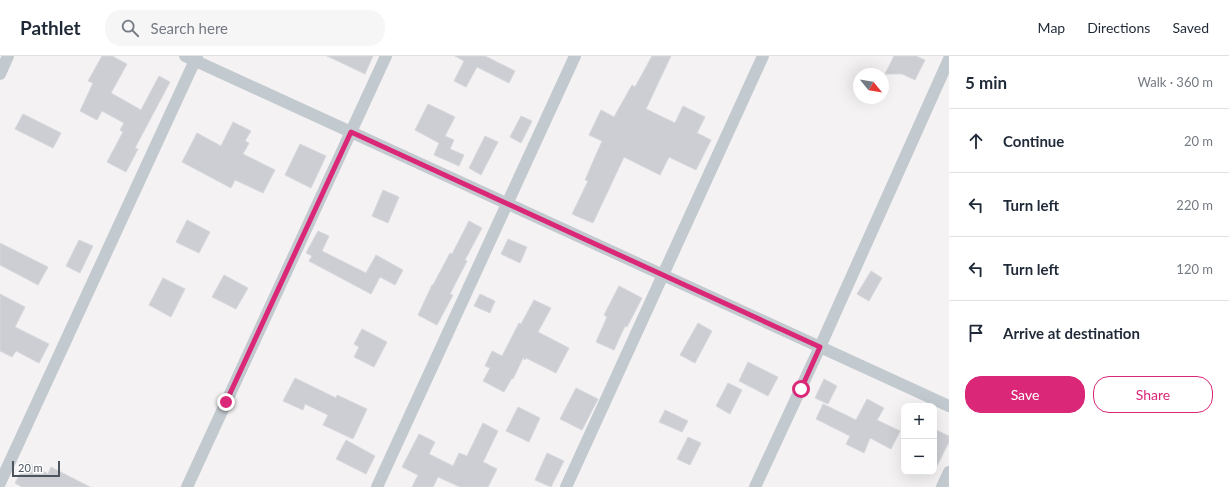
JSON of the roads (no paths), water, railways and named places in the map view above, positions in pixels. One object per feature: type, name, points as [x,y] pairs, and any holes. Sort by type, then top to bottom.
[{"type":"street","points":[[0,74],[8,56]]},
{"type":"street","points":[[187,487],[386,56]]},
{"type":"street","points":[[377,487],[576,56]]},
{"type":"street","points":[[566,487],[763,56]]},
{"type":"street","points":[[0,483],[192,58],[949,406]]},
{"type":"street","points":[[755,487],[820,347],[949,59]]},
{"type":"street","points":[[942,487],[949,472]]}]
